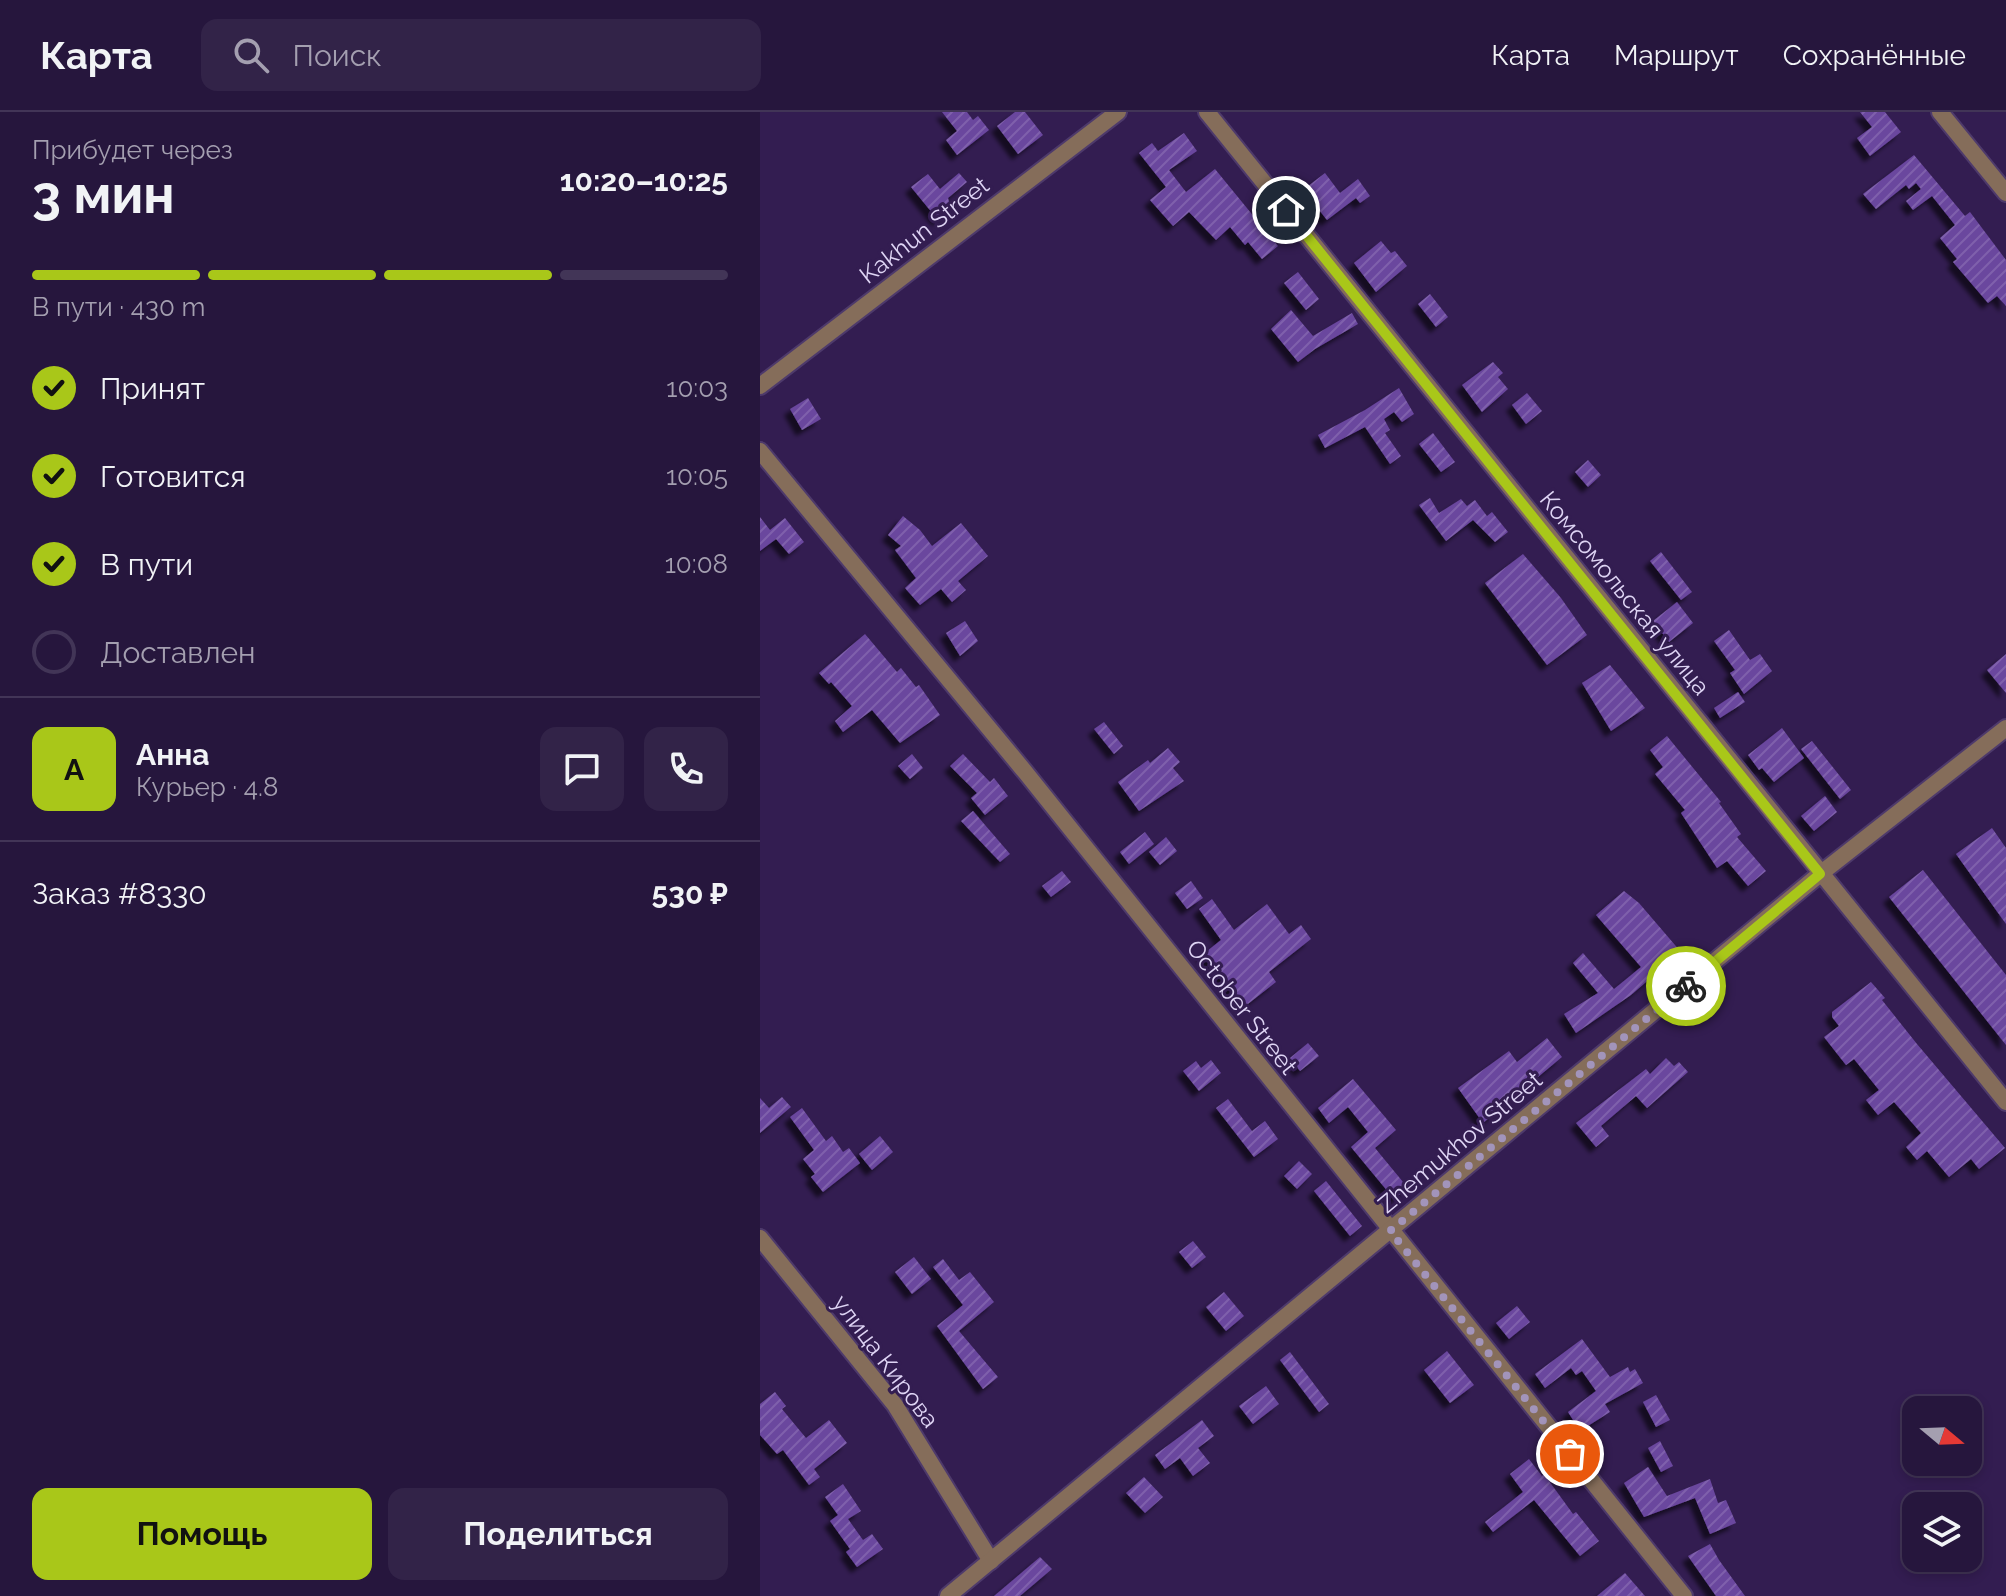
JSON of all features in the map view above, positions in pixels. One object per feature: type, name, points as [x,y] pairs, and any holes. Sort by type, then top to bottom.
[{"type":"street","name":"Kakhun Street","points":[[760,386],[1118,112]]},
{"type":"street","name":"Комсомольская улица","points":[[1207,112],[2006,1102]]},
{"type":"street","points":[[1940,112],[2006,193]]},
{"type":"street","name":"October Street","points":[[760,451],[1026,773],[1684,1596]]},
{"type":"street","name":"Zhemukhov Street","points":[[948,1596],[967,1590],[991,1561],[1820,874],[2006,728]]},
{"type":"street","name":"улица Кирова","points":[[760,1238],[895,1405],[991,1561]]},
{"type":"building","points":[[942,112],[967,112],[973,120],[978,116],[989,130],[957,155],[946,140],[957,131]]},
{"type":"building","points":[[1015,112],[1025,112],[1043,135],[1018,154],[997,126]]},
{"type":"building","points":[[1860,112],[1885,112],[1901,132],[1870,156],[1857,138],[1872,127]]},
{"type":"building","points":[[1184,133],[1197,151],[1169,170],[1186,192],[1215,169],[1278,246],[1262,259],[1230,227],[1216,240],[1189,212],[1173,226],[1150,200],[1166,187],[1139,153],[1152,143],[1158,151]]},
{"type":"building","points":[[1914,155],[1965,216],[1970,212],[2006,260],[2006,306],[1997,296],[1988,303],[1953,262],[1957,259],[1940,238],[1955,225],[1932,196],[1913,210],[1906,201],[1921,189],[1916,183],[1909,189],[1906,185],[1876,209],[1863,194]]},
{"type":"building","points":[[959,173],[967,182],[948,198],[951,209],[938,220],[911,187],[928,174],[940,189]]},
{"type":"building","points":[[1325,173],[1340,193],[1358,179],[1370,196],[1360,203],[1356,198],[1327,220],[1303,190]]},
{"type":"building","points":[[1381,241],[1391,253],[1395,251],[1407,266],[1376,292],[1354,263]]},
{"type":"building","points":[[1298,272],[1319,299],[1306,310],[1284,283]]},
{"type":"building","points":[[1430,294],[1448,317],[1436,327],[1418,304]]},
{"type":"building","points":[[1291,310],[1313,336],[1352,313],[1358,324],[1298,362],[1271,329]]},
{"type":"building","points":[[1493,362],[1503,373],[1498,377],[1508,389],[1482,412],[1462,385]]},
{"type":"building","points":[[1399,388],[1414,414],[1402,422],[1394,412],[1384,419],[1390,430],[1385,433],[1401,456],[1390,464],[1365,427],[1325,448],[1318,435]]},
{"type":"building","points":[[1527,393],[1542,411],[1526,424],[1512,405]]},
{"type":"building","points":[[808,398],[821,419],[802,430],[790,409]]},
{"type":"building","points":[[1433,433],[1455,462],[1441,472],[1419,444]]},
{"type":"building","points":[[1588,460],[1601,475],[1588,487],[1575,472]]},
{"type":"building","points":[[1430,498],[1439,513],[1461,499],[1467,506],[1475,500],[1487,516],[1492,512],[1508,532],[1495,542],[1473,520],[1446,541],[1419,505]]},
{"type":"building","points":[[903,516],[920,530],[932,546],[961,523],[988,556],[958,581],[966,590],[952,602],[941,589],[920,605],[905,588],[916,578],[895,550],[901,546],[888,535]]},
{"type":"building","points":[[760,517],[770,530],[785,518],[804,542],[789,554],[776,539],[760,551]]},
{"type":"building","points":[[1661,552],[1692,592],[1681,600],[1650,561]]},
{"type":"building","points":[[1523,554],[1561,598],[1587,635],[1547,665],[1485,583]]},
{"type":"building","points":[[1677,602],[1693,623],[1669,642],[1653,621]]},
{"type":"building","points":[[965,621],[978,641],[960,656],[946,633]]},
{"type":"building","points":[[1729,630],[1750,660],[1760,654],[1772,671],[1744,694],[1730,673],[1735,670],[1714,641]]},
{"type":"building","points":[[865,634],[897,672],[901,668],[916,687],[919,685],[940,715],[900,743],[872,710],[843,732],[835,721],[852,706],[819,673]]},
{"type":"building","points":[[2006,654],[2006,693],[1987,670]]},
{"type":"building","points":[[1610,665],[1645,708],[1611,731],[1582,683]]},
{"type":"building","points":[[1738,692],[1745,702],[1720,718],[1714,708]]},
{"type":"building","points":[[1104,722],[1123,746],[1114,754],[1094,729]]},
{"type":"building","points":[[1782,728],[1804,758],[1774,782],[1762,768],[1759,770],[1748,755]]},
{"type":"building","points":[[1667,736],[1721,802],[1741,834],[1737,837],[1766,871],[1748,886],[1727,861],[1717,868],[1681,813],[1685,810],[1655,774],[1663,767],[1650,750]]},
{"type":"building","points":[[1812,741],[1851,790],[1840,799],[1801,749]]},
{"type":"building","points":[[1168,748],[1180,762],[1173,768],[1184,781],[1139,811],[1118,782]]},
{"type":"building","points":[[912,754],[923,768],[910,779],[898,766]]},
{"type":"building","points":[[963,754],[990,782],[994,778],[1008,796],[985,815],[971,798],[977,793],[950,766]]},
{"type":"building","points":[[1825,796],[1837,812],[1814,831],[1801,816]]},
{"type":"building","points":[[973,811],[1010,854],[1000,862],[961,821]]},
{"type":"building","points":[[1992,828],[2006,848],[2006,924],[1956,854]]},
{"type":"building","points":[[1145,832],[1154,844],[1129,864],[1120,852]]},
{"type":"building","points":[[1166,837],[1177,851],[1160,865],[1149,852]]},
{"type":"building","points":[[1923,870],[2006,975],[2006,1045],[1889,897]]},
{"type":"building","points":[[1062,871],[1071,882],[1051,897],[1042,886]]},
{"type":"building","points":[[1191,881],[1203,898],[1187,909],[1175,893]]},
{"type":"building","points":[[1624,891],[1639,903],[1681,952],[1631,995],[1576,1033],[1564,1014],[1598,993],[1573,963],[1583,953],[1614,989],[1641,967],[1596,915]]},
{"type":"building","points":[[1212,899],[1234,930],[1267,904],[1289,934],[1301,925],[1311,939],[1269,972],[1276,982],[1244,1007],[1202,955],[1221,940],[1199,909]]},
{"type":"building","points":[[1871,982],[1917,1044],[2005,1148],[1979,1169],[1971,1159],[1949,1177],[1927,1151],[1917,1160],[1906,1147],[1921,1133],[1894,1102],[1878,1115],[1866,1100],[1879,1090],[1854,1059],[1846,1065],[1824,1037],[1839,1026],[1832,1012]]},
{"type":"building","points":[[1547,1038],[1562,1057],[1483,1123],[1458,1088],[1509,1051],[1517,1062]]},
{"type":"building","points":[[1308,1043],[1319,1056],[1300,1071],[1290,1058]]},
{"type":"building","points":[[1666,1058],[1674,1066],[1679,1062],[1688,1072],[1647,1108],[1636,1096],[1601,1126],[1609,1136],[1596,1147],[1576,1123],[1646,1069],[1650,1074]]},
{"type":"building","points":[[1211,1060],[1221,1073],[1199,1091],[1183,1071],[1196,1061],[1201,1068]]},
{"type":"building","points":[[1353,1079],[1396,1130],[1375,1148],[1408,1188],[1394,1199],[1351,1147],[1368,1132],[1348,1107],[1329,1123],[1318,1108]]},
{"type":"building","points":[[782,1097],[791,1107],[760,1133],[760,1098],[769,1108]]},
{"type":"building","points":[[1228,1099],[1252,1131],[1265,1121],[1278,1139],[1254,1157],[1216,1108]]},
{"type":"building","points":[[802,1108],[826,1141],[832,1136],[843,1152],[849,1148],[860,1163],[823,1192],[811,1177],[815,1174],[803,1159],[814,1150],[790,1117]]},
{"type":"building","points":[[880,1136],[893,1152],[872,1170],[859,1154]]},
{"type":"building","points":[[1299,1161],[1312,1174],[1297,1189],[1284,1176]]},
{"type":"building","points":[[1326,1181],[1362,1226],[1350,1236],[1314,1191]]},
{"type":"building","points":[[1193,1241],[1206,1257],[1192,1268],[1179,1252]]},
{"type":"building","points":[[914,1257],[931,1279],[912,1294],[895,1272]]},
{"type":"building","points":[[943,1259],[959,1280],[970,1272],[994,1302],[959,1331],[998,1377],[983,1389],[937,1326],[963,1305],[933,1267]]},
{"type":"building","points":[[1224,1292],[1244,1316],[1226,1331],[1206,1307]]},
{"type":"building","points":[[1517,1306],[1530,1322],[1509,1339],[1496,1323]]},
{"type":"building","points":[[1582,1339],[1610,1377],[1628,1367],[1630,1372],[1635,1369],[1643,1383],[1605,1404],[1610,1412],[1580,1431],[1568,1412],[1596,1391],[1582,1371],[1576,1375],[1571,1368],[1545,1388],[1535,1374]]},
{"type":"building","points":[[1447,1351],[1474,1385],[1450,1403],[1424,1370]]},
{"type":"building","points":[[1290,1352],[1329,1404],[1319,1412],[1280,1360]]},
{"type":"building","points":[[1266,1386],[1279,1404],[1253,1424],[1239,1406]]},
{"type":"building","points":[[775,1392],[786,1406],[782,1409],[806,1438],[829,1420],[847,1443],[814,1469],[820,1477],[809,1485],[783,1450],[777,1454],[760,1435],[760,1404]]},
{"type":"building","points":[[1656,1395],[1670,1420],[1656,1427],[1643,1402]]},
{"type":"building","points":[[1202,1420],[1214,1436],[1198,1448],[1210,1463],[1193,1476],[1180,1458],[1165,1469],[1155,1455]]},
{"type":"building","points":[[1660,1441],[1673,1466],[1661,1472],[1648,1448]]},
{"type":"building","points":[[1529,1459],[1599,1541],[1580,1556],[1534,1500],[1493,1532],[1485,1522],[1523,1492],[1510,1474]]},
{"type":"building","points":[[1648,1467],[1667,1496],[1710,1479],[1718,1503],[1726,1500],[1736,1523],[1710,1534],[1695,1498],[1644,1517],[1624,1483]]},
{"type":"building","points":[[1144,1477],[1163,1497],[1145,1513],[1126,1493]]},
{"type":"building","points":[[843,1484],[861,1511],[848,1519],[863,1540],[872,1534],[883,1549],[857,1567],[846,1552],[850,1549],[830,1521],[838,1515],[825,1497]]},
{"type":"building","points":[[1710,1544],[1745,1596],[1716,1596],[1688,1556]]},
{"type":"building","points":[[1040,1557],[1052,1569],[1020,1596],[994,1596]]},
{"type":"building","points":[[1625,1573],[1645,1596],[1597,1596]]},
{"type":"way so far","points":[[1570,1454],[1390,1231],[1686,986]]},
{"type":"route","points":[[1286,210],[1820,874],[1686,986]]}]
